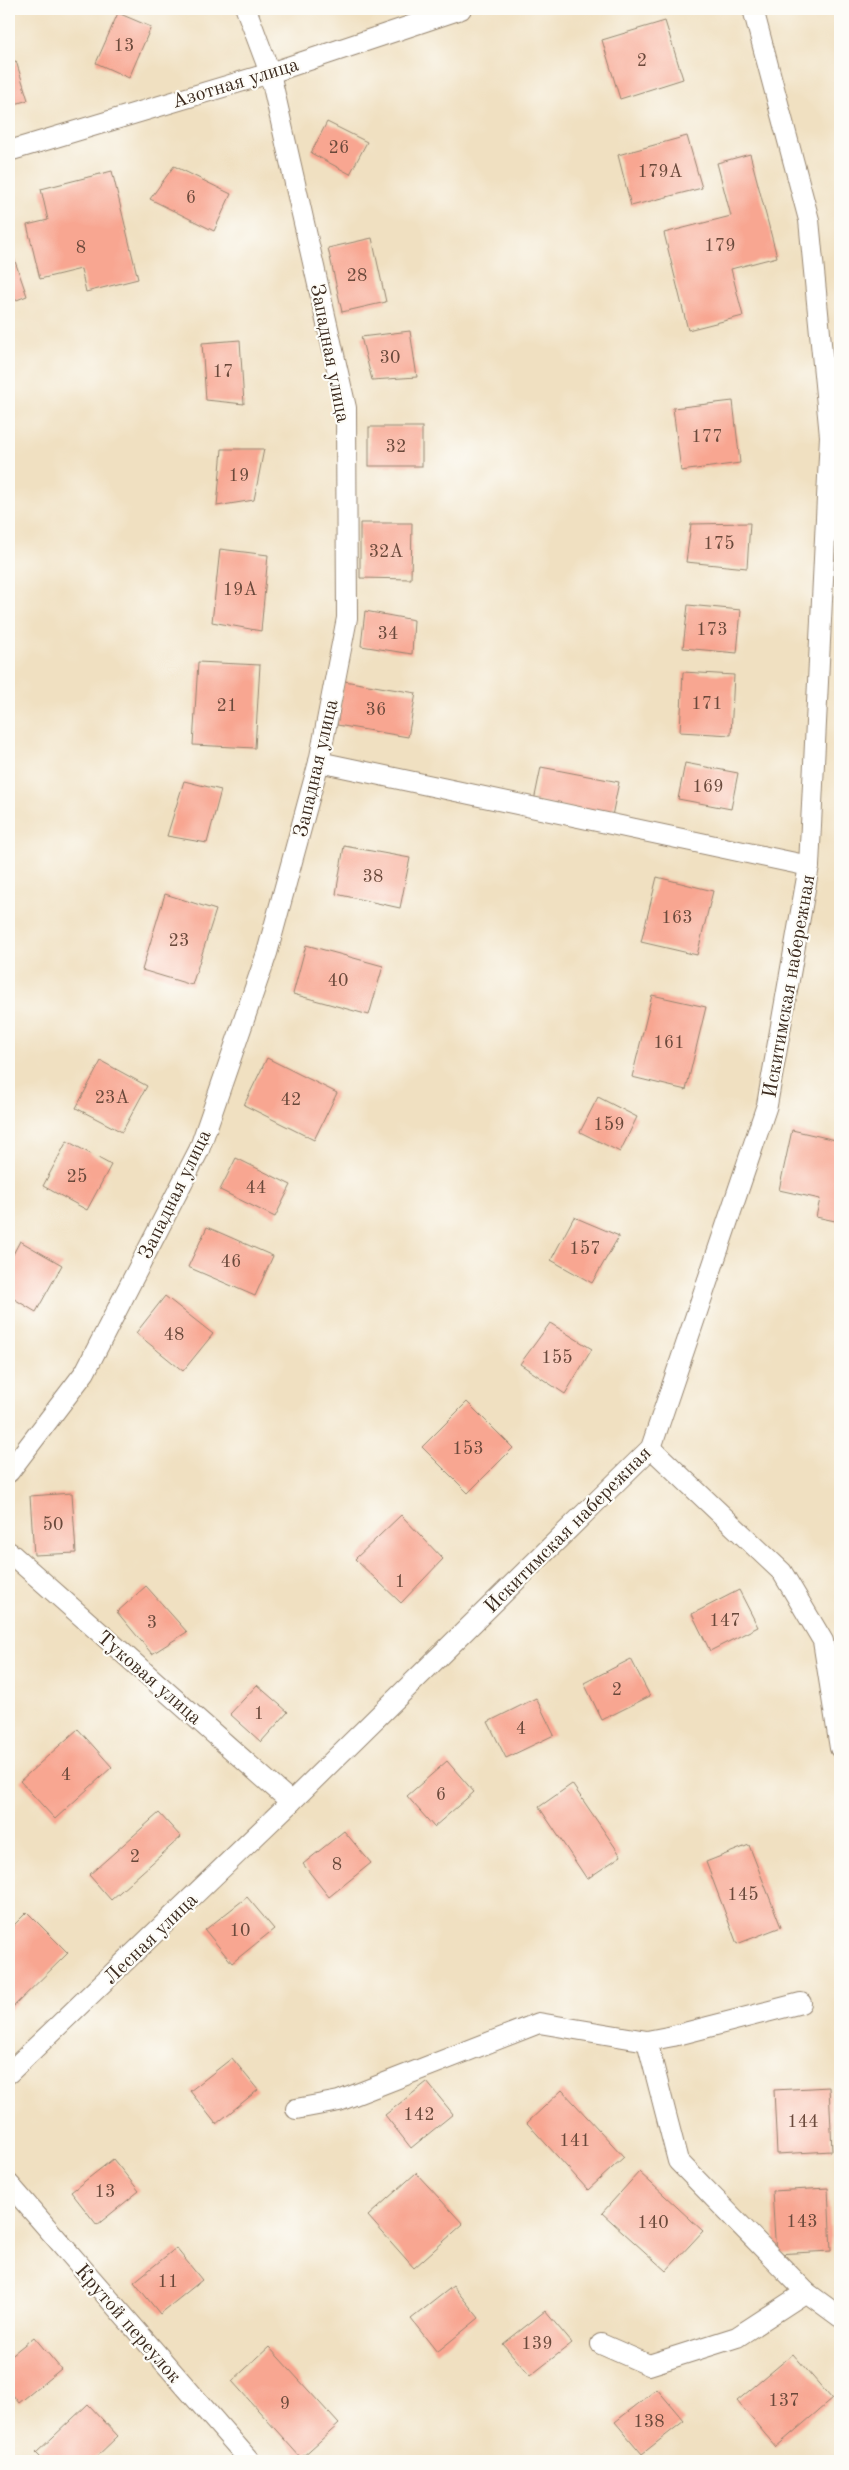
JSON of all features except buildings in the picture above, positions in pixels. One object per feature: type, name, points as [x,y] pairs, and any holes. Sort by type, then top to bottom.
[{"type":"lane","name":"Западная улица","points":[[9,1472],[84,1372],[199,1150],[267,954],[319,762],[347,618],[346,408],[270,73],[246,9]]},
{"type":"lane","name":"Азотная улица","points":[[9,151],[270,73],[460,9]]},
{"type":"lane","name":"Искитимская набережная","points":[[291,1802],[651,1448],[767,1105],[809,866],[830,436],[809,220],[753,9]]},
{"type":"lane","points":[[319,762],[809,866]]},
{"type":"lane","points":[[651,1448],[782,1572],[823,1641],[840,1748]]},
{"type":"lane","name":"Туковая улица","points":[[9,1552],[291,1802]]},
{"type":"lane","name":"Лесная улица","points":[[9,2073],[291,1802]]},
{"type":"lane","points":[[296,2110],[339,2101],[539,2023],[647,2041],[802,2003]]},
{"type":"lane","points":[[647,2041],[678,2161],[806,2292],[840,2316]]},
{"type":"lane","name":"Крутой переулок","points":[[9,2184],[250,2461]]},
{"type":"lane","points":[[601,2344],[649,2365],[737,2336],[806,2292]]}]
